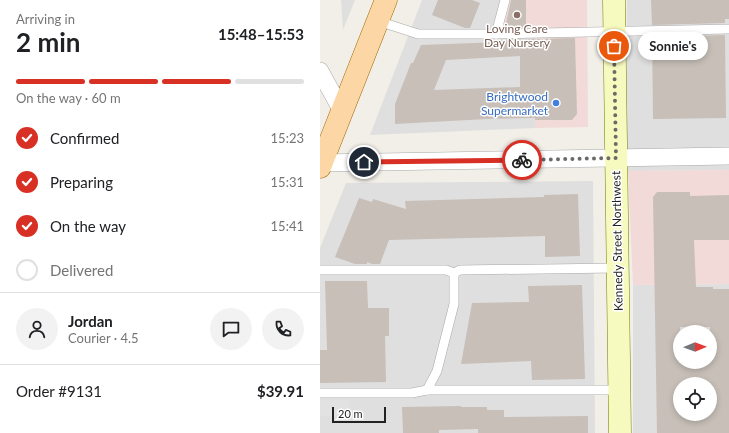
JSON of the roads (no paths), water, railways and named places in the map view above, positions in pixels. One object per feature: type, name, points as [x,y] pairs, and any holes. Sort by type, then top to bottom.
[{"type":"main road","points":[[321,164],[386,0]]},
{"type":"street","name":"Kennedy Street Northwest","points":[[614,0],[620,433]]},
{"type":"street","points":[[320,71],[342,111]]},
{"type":"street","points":[[321,164],[729,156]]},
{"type":"lane","points":[[496,34],[505,0]]},
{"type":"lane","points":[[378,21],[418,34],[496,34],[729,29]]},
{"type":"lane","points":[[320,270],[446,270],[454,273],[460,270],[617,268]]},
{"type":"lane","points":[[427,390],[437,371],[454,304],[454,273]]},
{"type":"lane","points":[[320,393],[412,393],[427,390],[619,390]]},
{"type":"place","name":"Loving Care Day Nursery","points":[[517,15]]},
{"type":"place","name":"Sonnie's","points":[[614,46]]},
{"type":"place","name":"Brightwood Supermarket","points":[[556,103]]}]
